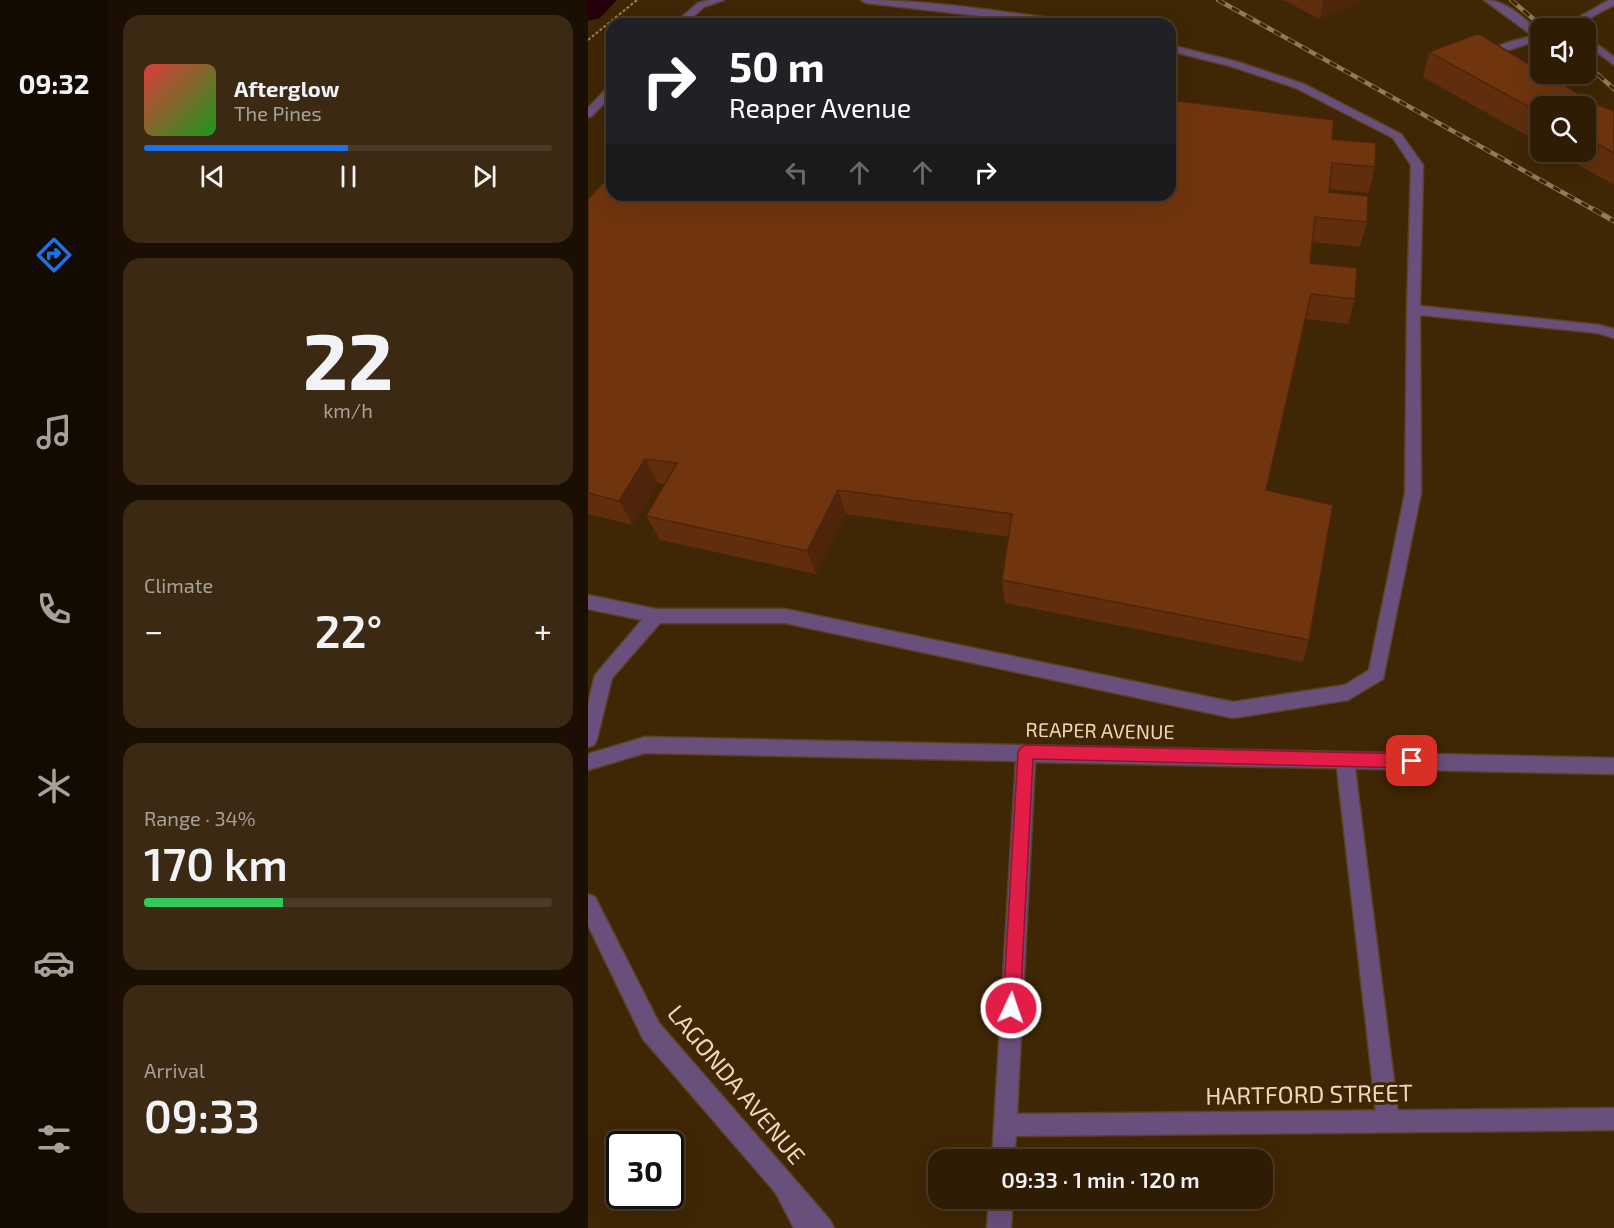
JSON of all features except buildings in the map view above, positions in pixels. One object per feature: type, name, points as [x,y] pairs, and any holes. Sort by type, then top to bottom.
[{"type":"street","points":[[686,18],[701,5],[719,0]]},
{"type":"street","points":[[866,0],[976,10],[1031,18]]},
{"type":"street","points":[[1489,0],[1501,6],[1530,29]]},
{"type":"street","points":[[1584,18],[1614,1]]},
{"type":"street","points":[[1474,60],[1530,39]]},
{"type":"street","points":[[1596,47],[1614,62]]},
{"type":"street","points":[[588,602],[656,616],[785,616],[1233,710],[1348,692],[1377,674],[1413,493],[1413,310],[1417,165],[1396,136],[1300,86],[1234,64],[1176,50]]},
{"type":"street","points":[[588,114],[606,95]]},
{"type":"street","points":[[1413,310],[1599,329],[1614,334]]},
{"type":"street","points":[[588,739],[604,675],[656,616]]},
{"type":"street","name":"REAPER AVENUE","points":[[588,762],[645,745],[1614,766]]},
{"type":"street","points":[[1004,1149],[1026,752]]},
{"type":"street","points":[[1345,760],[1388,1121]]},
{"type":"street","name":"LAGONDA AVENUE","points":[[588,906],[651,1031],[822,1228]]},
{"type":"street","name":"HARTFORD STREET","points":[[1005,1125],[1614,1119]]},
{"type":"street","points":[[782,1182],[807,1228]]},
{"type":"street","points":[[999,1228],[1000,1209]]},
{"type":"path","points":[[616,18],[638,0]]},
{"type":"path","points":[[588,40],[606,26]]},
{"type":"waterway","points":[[588,11],[601,0]]},
{"type":"railway","points":[[1218,0],[1596,211]]},
{"type":"railway","points":[[1511,0],[1532,18]]},
{"type":"railway","points":[[1596,73],[1614,89]]},
{"type":"railway","points":[[1593,209],[1614,221]]},
{"type":"route","points":[[1011,1008],[1026,752],[1412,761]]}]
